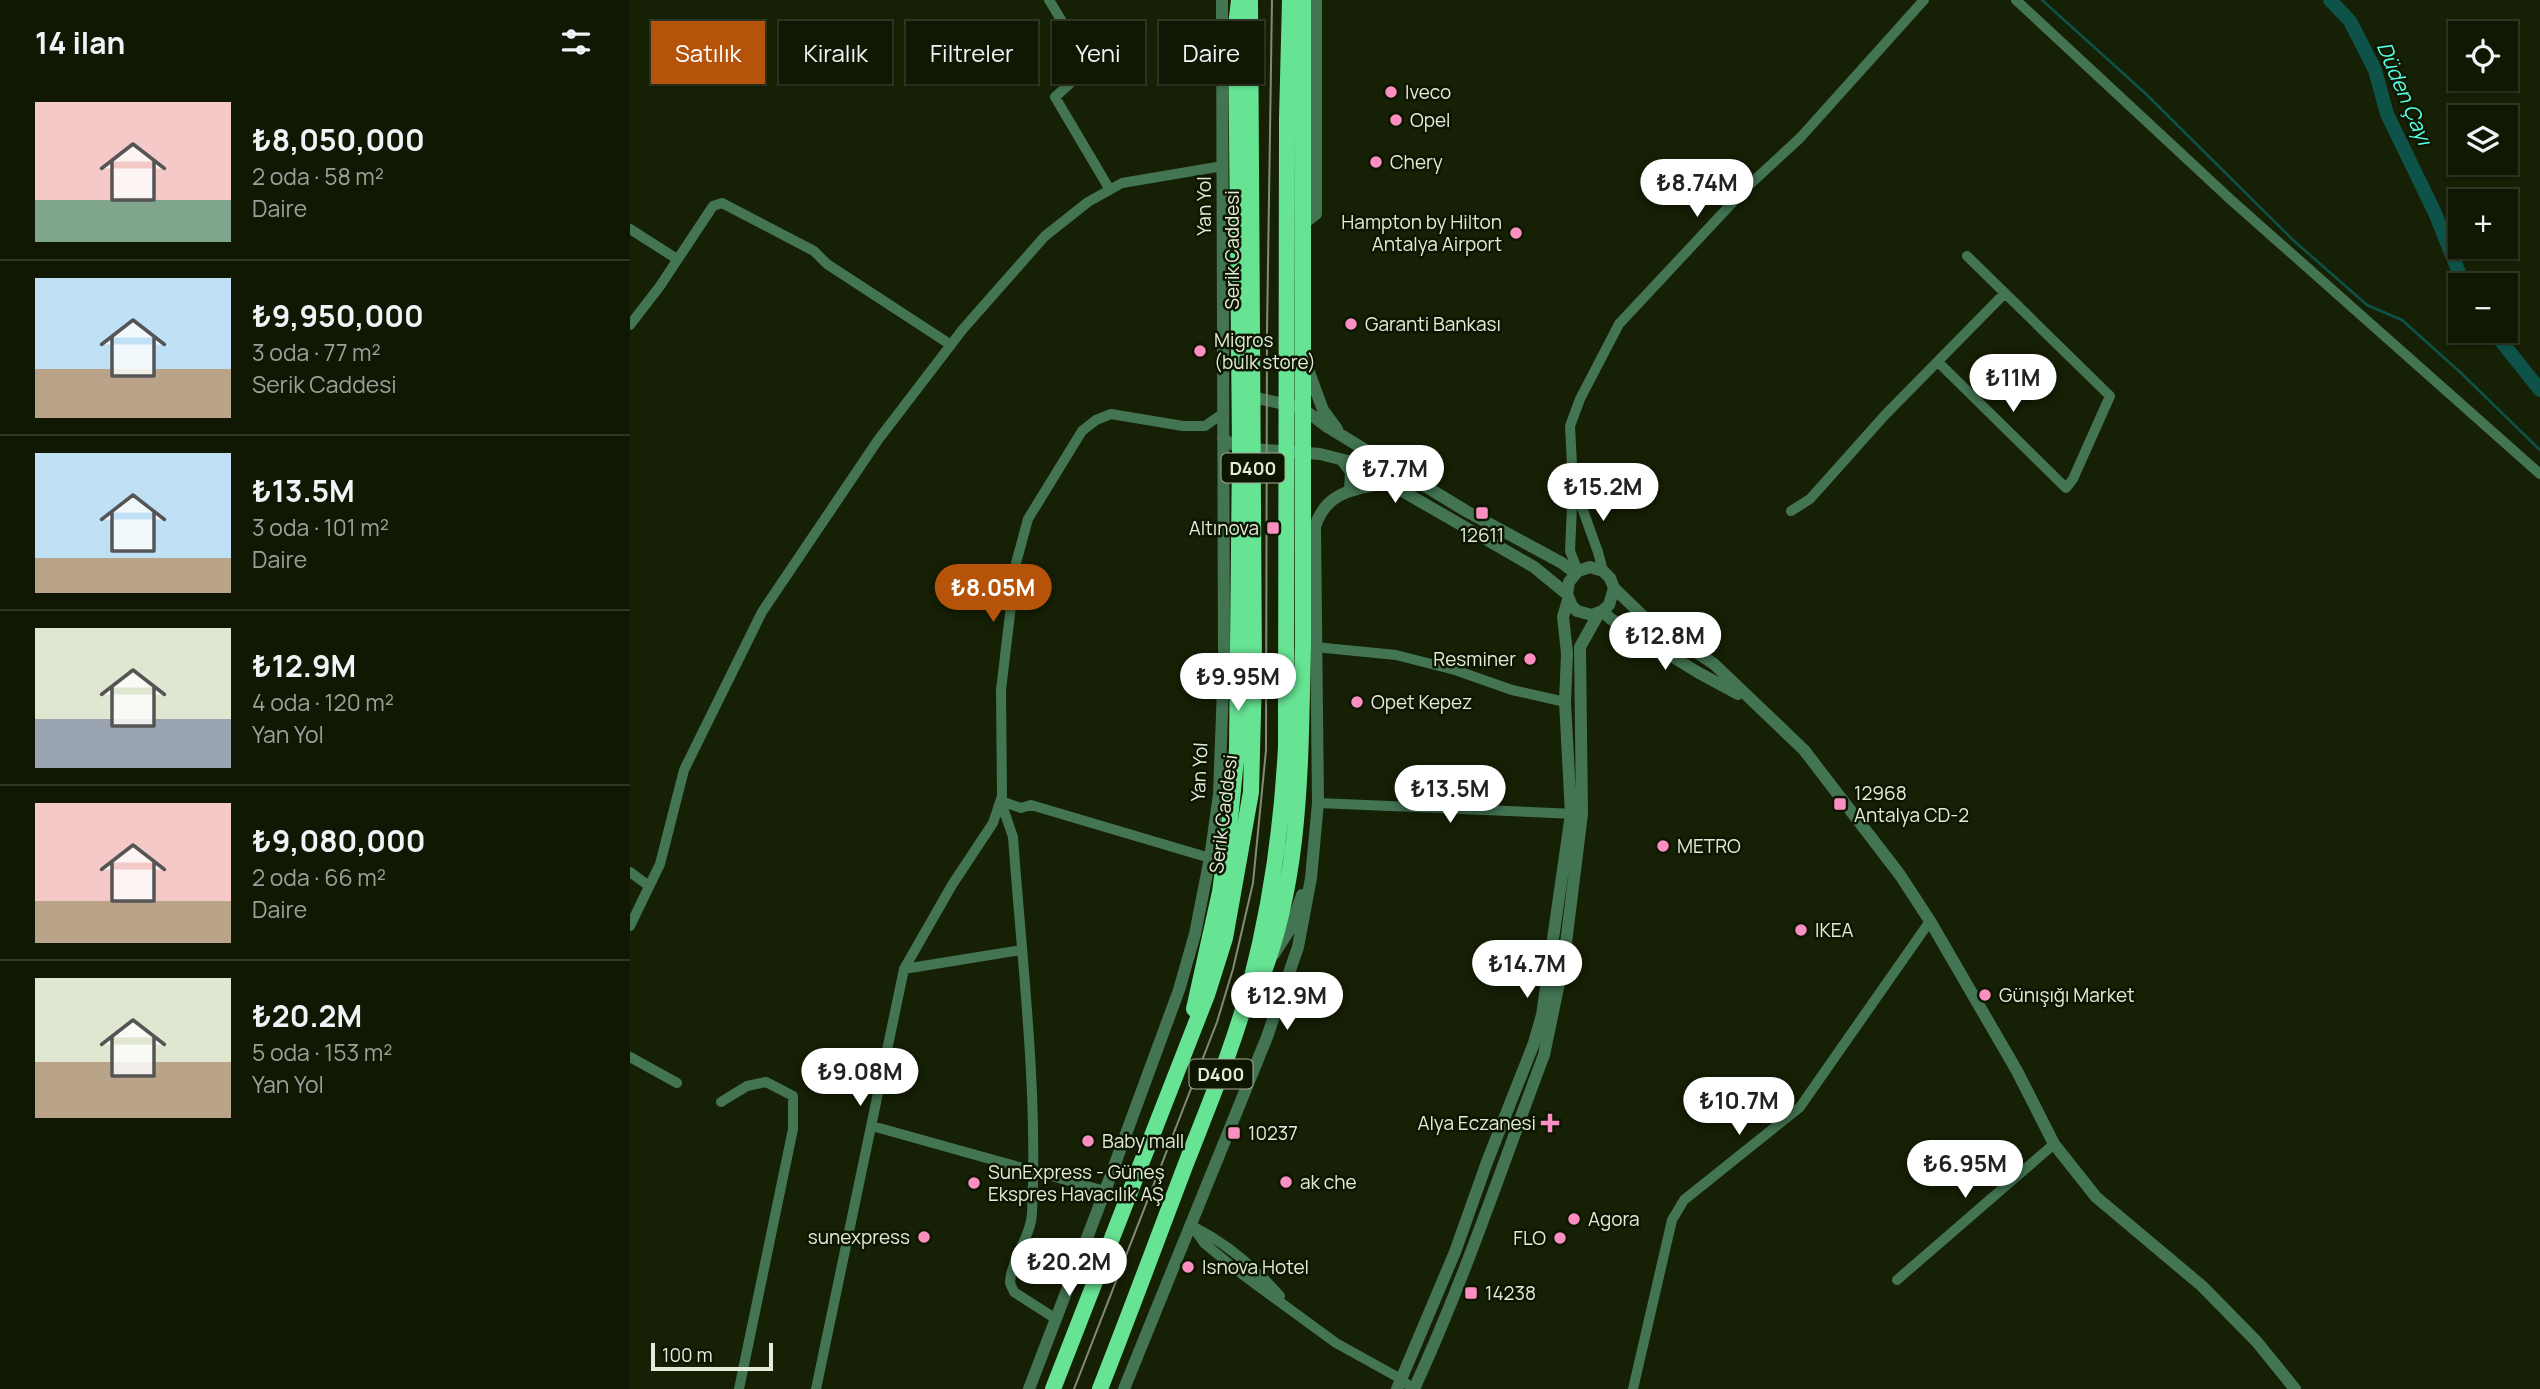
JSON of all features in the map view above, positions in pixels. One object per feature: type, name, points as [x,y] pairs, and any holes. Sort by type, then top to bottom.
[{"type":"highway","points":[[1237,21],[1239,0]]},
{"type":"highway","name":"Serik Caddesi","points":[[1053,1389],[1208,995],[1225,938],[1251,792],[1254,674],[1250,0]]},
{"type":"highway","name":"D400","points":[[1101,1387],[1224,1064],[1250,984],[1265,923],[1283,808],[1286,746],[1287,118],[1290,0]]},
{"type":"highway","points":[[1224,1064],[1270,960],[1295,845],[1303,617],[1302,352],[1309,219],[1303,0]]},
{"type":"highway","points":[[1187,1048],[1220,892],[1235,774],[1240,448],[1236,84]]},
{"type":"street","points":[[1049,0],[1066,28],[1085,70],[1055,97],[1110,190]]},
{"type":"street","name":"Yan Yol","points":[[1029,1389],[1179,990],[1195,934],[1219,794],[1224,661],[1222,0]]},
{"type":"street","points":[[1309,219],[1316,0]]},
{"type":"street","points":[[1577,572],[1570,551],[1573,484],[1570,426],[1580,399],[1619,324],[1748,186],[1800,138],[1924,0]]},
{"type":"street","points":[[2016,0],[2230,199],[2540,474]]},
{"type":"street","points":[[1223,105],[1235,84]]},
{"type":"street","points":[[630,926],[660,864],[684,770],[762,612],[878,440],[951,345],[1045,236],[1088,202],[1122,183],[1223,166],[1237,198]]},
{"type":"street","points":[[630,325],[660,286],[713,206],[722,203],[814,251],[827,264],[951,345]]},
{"type":"street","points":[[630,229],[677,259]]},
{"type":"street","points":[[1938,362],[2066,488],[2073,480],[2110,396],[1967,256]]},
{"type":"street","points":[[1791,511],[1810,499],[1885,415],[2005,293]]},
{"type":"street","points":[[1302,352],[1323,410],[1342,435]]},
{"type":"street","points":[[816,1389],[904,969],[952,885],[993,823],[1001,801],[1001,690],[1016,562],[1027,519],[1082,431],[1096,420],[1111,414],[1183,426],[1205,426],[1238,404],[1261,399],[1302,408],[1466,512],[1577,572]]},
{"type":"street","points":[[1205,426],[1240,448],[1320,454],[1352,462],[1534,567],[1568,597],[1577,611],[1584,614],[1601,612],[1699,673],[1751,700]]},
{"type":"street","points":[[1342,460],[1351,472],[1350,491]]},
{"type":"street","points":[[1101,1387],[1126,1385],[1270,1030],[1294,959],[1308,887],[1318,803],[1315,527],[1319,513],[1328,502],[1350,491],[1390,482]]},
{"type":"street","points":[[1573,484],[1603,571]]},
{"type":"street","points":[[1399,1384],[1455,1252],[1542,1015],[1576,814],[1565,702],[1567,653],[1563,617],[1569,582],[1577,572],[1590,567],[1603,571],[1614,588],[1645,618],[1714,664],[1804,750],[1900,875],[1930,921],[2017,1071],[2054,1144],[2096,1197],[2202,1286],[2257,1342],[2295,1389]]},
{"type":"street","points":[[1192,1226],[1205,1244],[1336,1343],[1399,1384],[1413,1389],[1431,1352],[1544,1055],[1564,959],[1576,814],[1580,647],[1613,597],[1614,588]]},
{"type":"street","points":[[1303,617],[1315,647]]},
{"type":"street","points":[[1315,647],[1396,655],[1455,670],[1512,690],[1565,702]]},
{"type":"street","points":[[1001,801],[1021,808],[1031,805],[1210,858]]},
{"type":"street","points":[[1001,801],[1013,837],[1031,1068],[1033,1171],[1032,1218],[1010,1283],[1014,1292],[1056,1319],[1068,1315],[1080,1320]]},
{"type":"street","points":[[1318,803],[1576,814]]},
{"type":"street","points":[[630,872],[649,886]]},
{"type":"street","points":[[1270,960],[1290,929],[1300,897],[1308,887]]},
{"type":"street","points":[[1633,1389],[1672,1220],[1684,1200],[1800,1107],[1930,921]]},
{"type":"street","points":[[904,969],[1021,950]]},
{"type":"street","points":[[630,1057],[677,1083]]},
{"type":"street","points":[[721,1102],[747,1086],[766,1082],[793,1096],[793,1129],[738,1389]]},
{"type":"street","points":[[872,1126],[1105,1191]]},
{"type":"street","points":[[1897,1280],[2054,1144]]},
{"type":"street","points":[[1050,1334],[1071,1343]]},
{"type":"street","points":[[1120,1336],[1136,1356]]},
{"type":"waterway","points":[[2042,0],[2146,94],[2293,240],[2367,305],[2402,320],[2540,450]]},
{"type":"waterway","name":"Düden Çayı","points":[[2330,0],[2350,21],[2375,70],[2387,114],[2435,213],[2459,273]]},
{"type":"waterway","name":"Düden Çayı","points":[[2503,343],[2540,390]]},
{"type":"tram line","points":[[1074,1389],[1217,1022],[1233,969],[1253,883],[1266,750],[1267,331],[1272,0]]},
{"type":"place","name":"Iveco","points":[[1391,92]]},
{"type":"place","name":"Opel","points":[[1396,120]]},
{"type":"place","name":"Chery","points":[[1376,162]]},
{"type":"place","name":"Hampton by Hilton Antalya Airport","points":[[1516,233]]},
{"type":"place","name":"Garanti Bankası","points":[[1351,324]]},
{"type":"place","name":"Migros (bulk store)","points":[[1200,351]]},
{"type":"place","name":"12611","points":[[1482,513]]},
{"type":"place","name":"Altınova","points":[[1273,528]]},
{"type":"place","name":"Resminer","points":[[1530,659]]},
{"type":"place","name":"Opet Kepez","points":[[1357,702]]},
{"type":"place","name":"12968 Antalya CD-2","points":[[1840,804]]},
{"type":"place","name":"METRO","points":[[1663,846]]},
{"type":"place","name":"IKEA","points":[[1801,930]]},
{"type":"place","name":"Günışığı Market","points":[[1985,995]]},
{"type":"place","name":"Alya Eczanesi","points":[[1550,1123]]},
{"type":"place","name":"10237","points":[[1234,1133]]},
{"type":"place","name":"Baby mall","points":[[1088,1141]]},
{"type":"place","name":"ak che","points":[[1286,1182]]},
{"type":"place","name":"SunExpress - Güneş Ekspres Havacılık AŞ","points":[[974,1183]]},
{"type":"place","name":"Agora","points":[[1574,1219]]},
{"type":"place","name":"sunexpress","points":[[924,1237]]},
{"type":"place","name":"FLO","points":[[1560,1238]]},
{"type":"place","name":"Isnova Hotel","points":[[1188,1267]]},
{"type":"place","name":"14238","points":[[1471,1293]]}]
